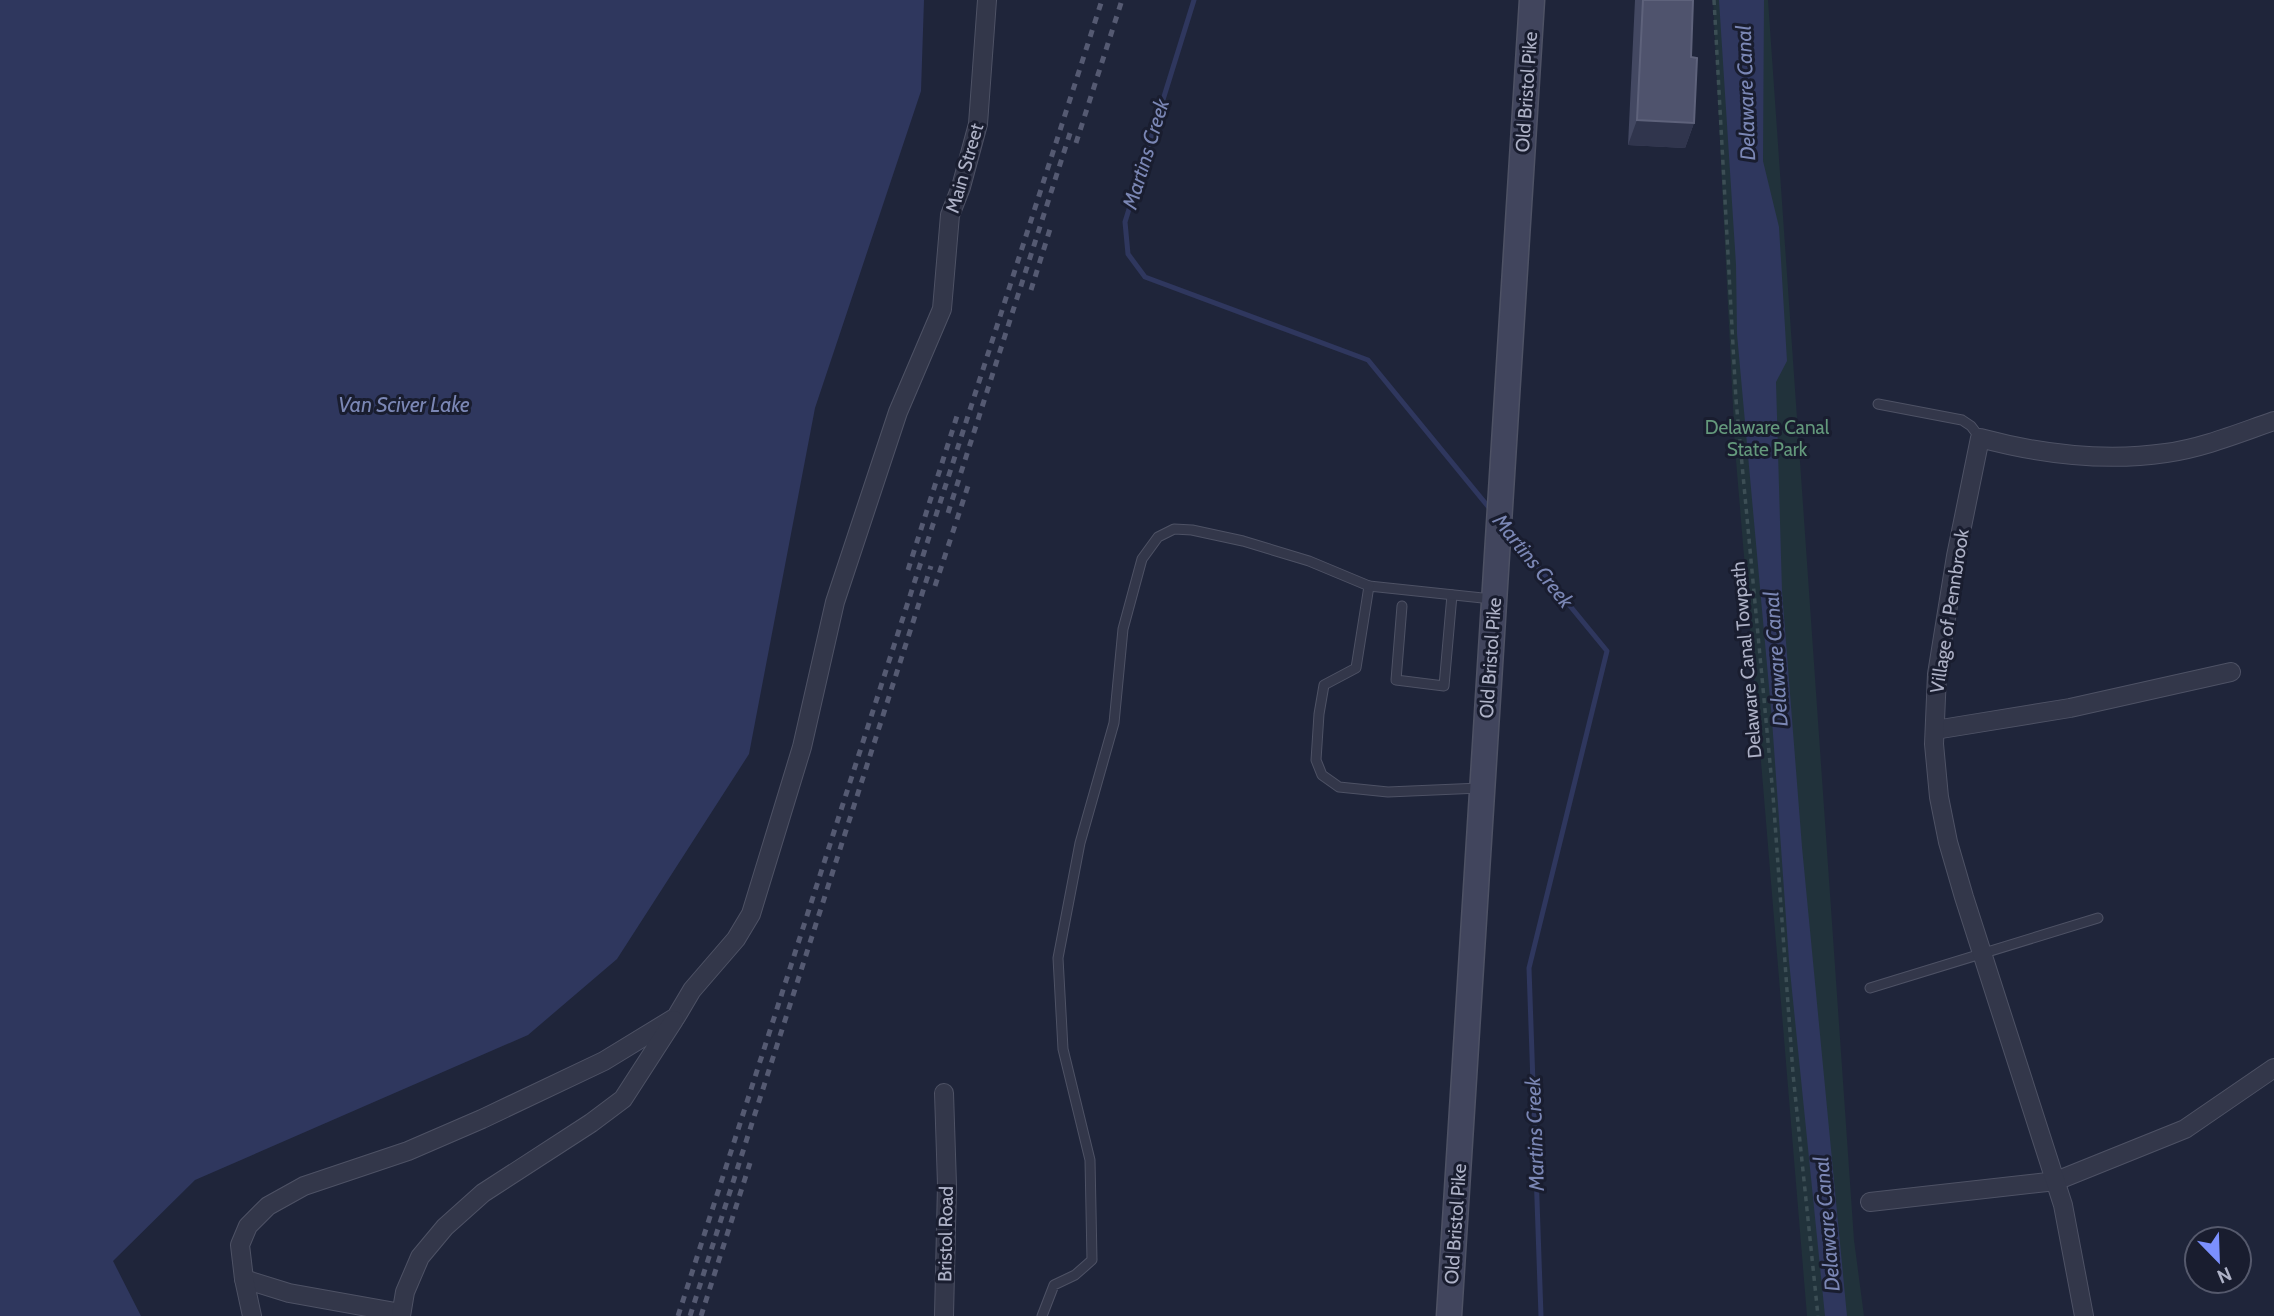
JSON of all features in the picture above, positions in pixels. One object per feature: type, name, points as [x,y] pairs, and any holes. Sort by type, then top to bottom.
[{"type":"main road","name":"Old Bristol Pike","points":[[1449,1316],[1532,0]]},
{"type":"street","name":"Main Street","points":[[401,1315],[405,1292],[420,1257],[445,1227],[482,1193],[591,1123],[623,1099],[646,1067],[692,990],[736,939],[751,914],[802,747],[835,602],[898,412],[942,309],[950,215],[961,187],[978,124],[987,0]]},
{"type":"street","points":[[1980,438],[2047,452],[2129,457],[2168,453],[2206,444],[2274,421]]},
{"type":"street","name":"Village of Pennbrook","points":[[1980,438],[1956,556],[1937,674],[1934,730],[1939,797],[1948,842],[2063,1205],[2084,1316]]},
{"type":"street","points":[[1934,730],[2070,708],[2231,672]]},
{"type":"street","points":[[252,1316],[240,1256],[242,1236],[268,1206],[304,1186],[408,1151],[482,1119],[604,1061],[676,1017]]},
{"type":"street","points":[[1870,1202],[2056,1181],[2185,1129],[2274,1068]]},
{"type":"street","name":"Bristol Road","points":[[944,1093],[944,1316]]},
{"type":"street","points":[[244,1279],[289,1293],[401,1315]]},
{"type":"lane","points":[[1878,404],[1962,420],[1971,426],[1980,438]]},
{"type":"lane","points":[[1042,1316],[1054,1285],[1075,1275],[1092,1260],[1090,1160],[1063,1049],[1058,958],[1080,843],[1114,723],[1123,629],[1142,559],[1148,548],[1174,529],[1192,530],[1243,541],[1309,561],[1369,586],[1494,599]]},
{"type":"lane","points":[[1369,586],[1356,668],[1324,685],[1316,760],[1322,775],[1339,787],[1388,792],[1482,788]]},
{"type":"lane","points":[[1402,606],[1396,680],[1444,686],[1452,595]]},
{"type":"lane","points":[[1870,988],[2098,918]]},
{"type":"path","name":"Delaware Canal Towpath","points":[[1714,0],[1736,400],[1773,795],[1793,1074],[1818,1316]]},
{"type":"green space","name":"Delaware Canal State Park","points":[[1713,0],[1768,0],[1854,1240],[1864,1316],[1807,1316],[1735,448]]},
{"type":"water","name":"Van Sciver Lake","points":[[0,0],[924,0],[921,91],[815,408],[749,754],[617,959],[528,1035],[195,1180],[113,1261],[141,1316],[0,1316]]},
{"type":"water","name":"Delaware Canal","points":[[1719,0],[1764,0],[1763,161],[1779,227],[1787,361],[1776,382],[1782,591],[1802,847],[1847,1316],[1825,1316],[1789,961],[1772,720],[1737,334],[1736,265]]},
{"type":"building","points":[[1643,0],[1693,0],[1691,57],[1697,58],[1694,123],[1637,120]]},
{"type":"waterway","name":"Martins Creek","points":[[1194,0],[1125,222],[1128,254],[1145,277],[1368,360],[1491,510]]},
{"type":"waterway","name":"Martins Creek","points":[[1506,528],[1607,651],[1529,968],[1541,1316]]},
{"type":"railway","points":[[678,1316],[1102,0]]},
{"type":"railway","points":[[1076,143],[1122,0]]},
{"type":"railway","points":[[948,513],[1072,127]]},
{"type":"railway","points":[[1031,290],[1051,226]]},
{"type":"railway","points":[[908,570],[957,416]]},
{"type":"railway","points":[[935,586],[970,480]]},
{"type":"railway","points":[[690,1316],[931,566]]},
{"type":"railway","points":[[701,1316],[750,1163]]}]
